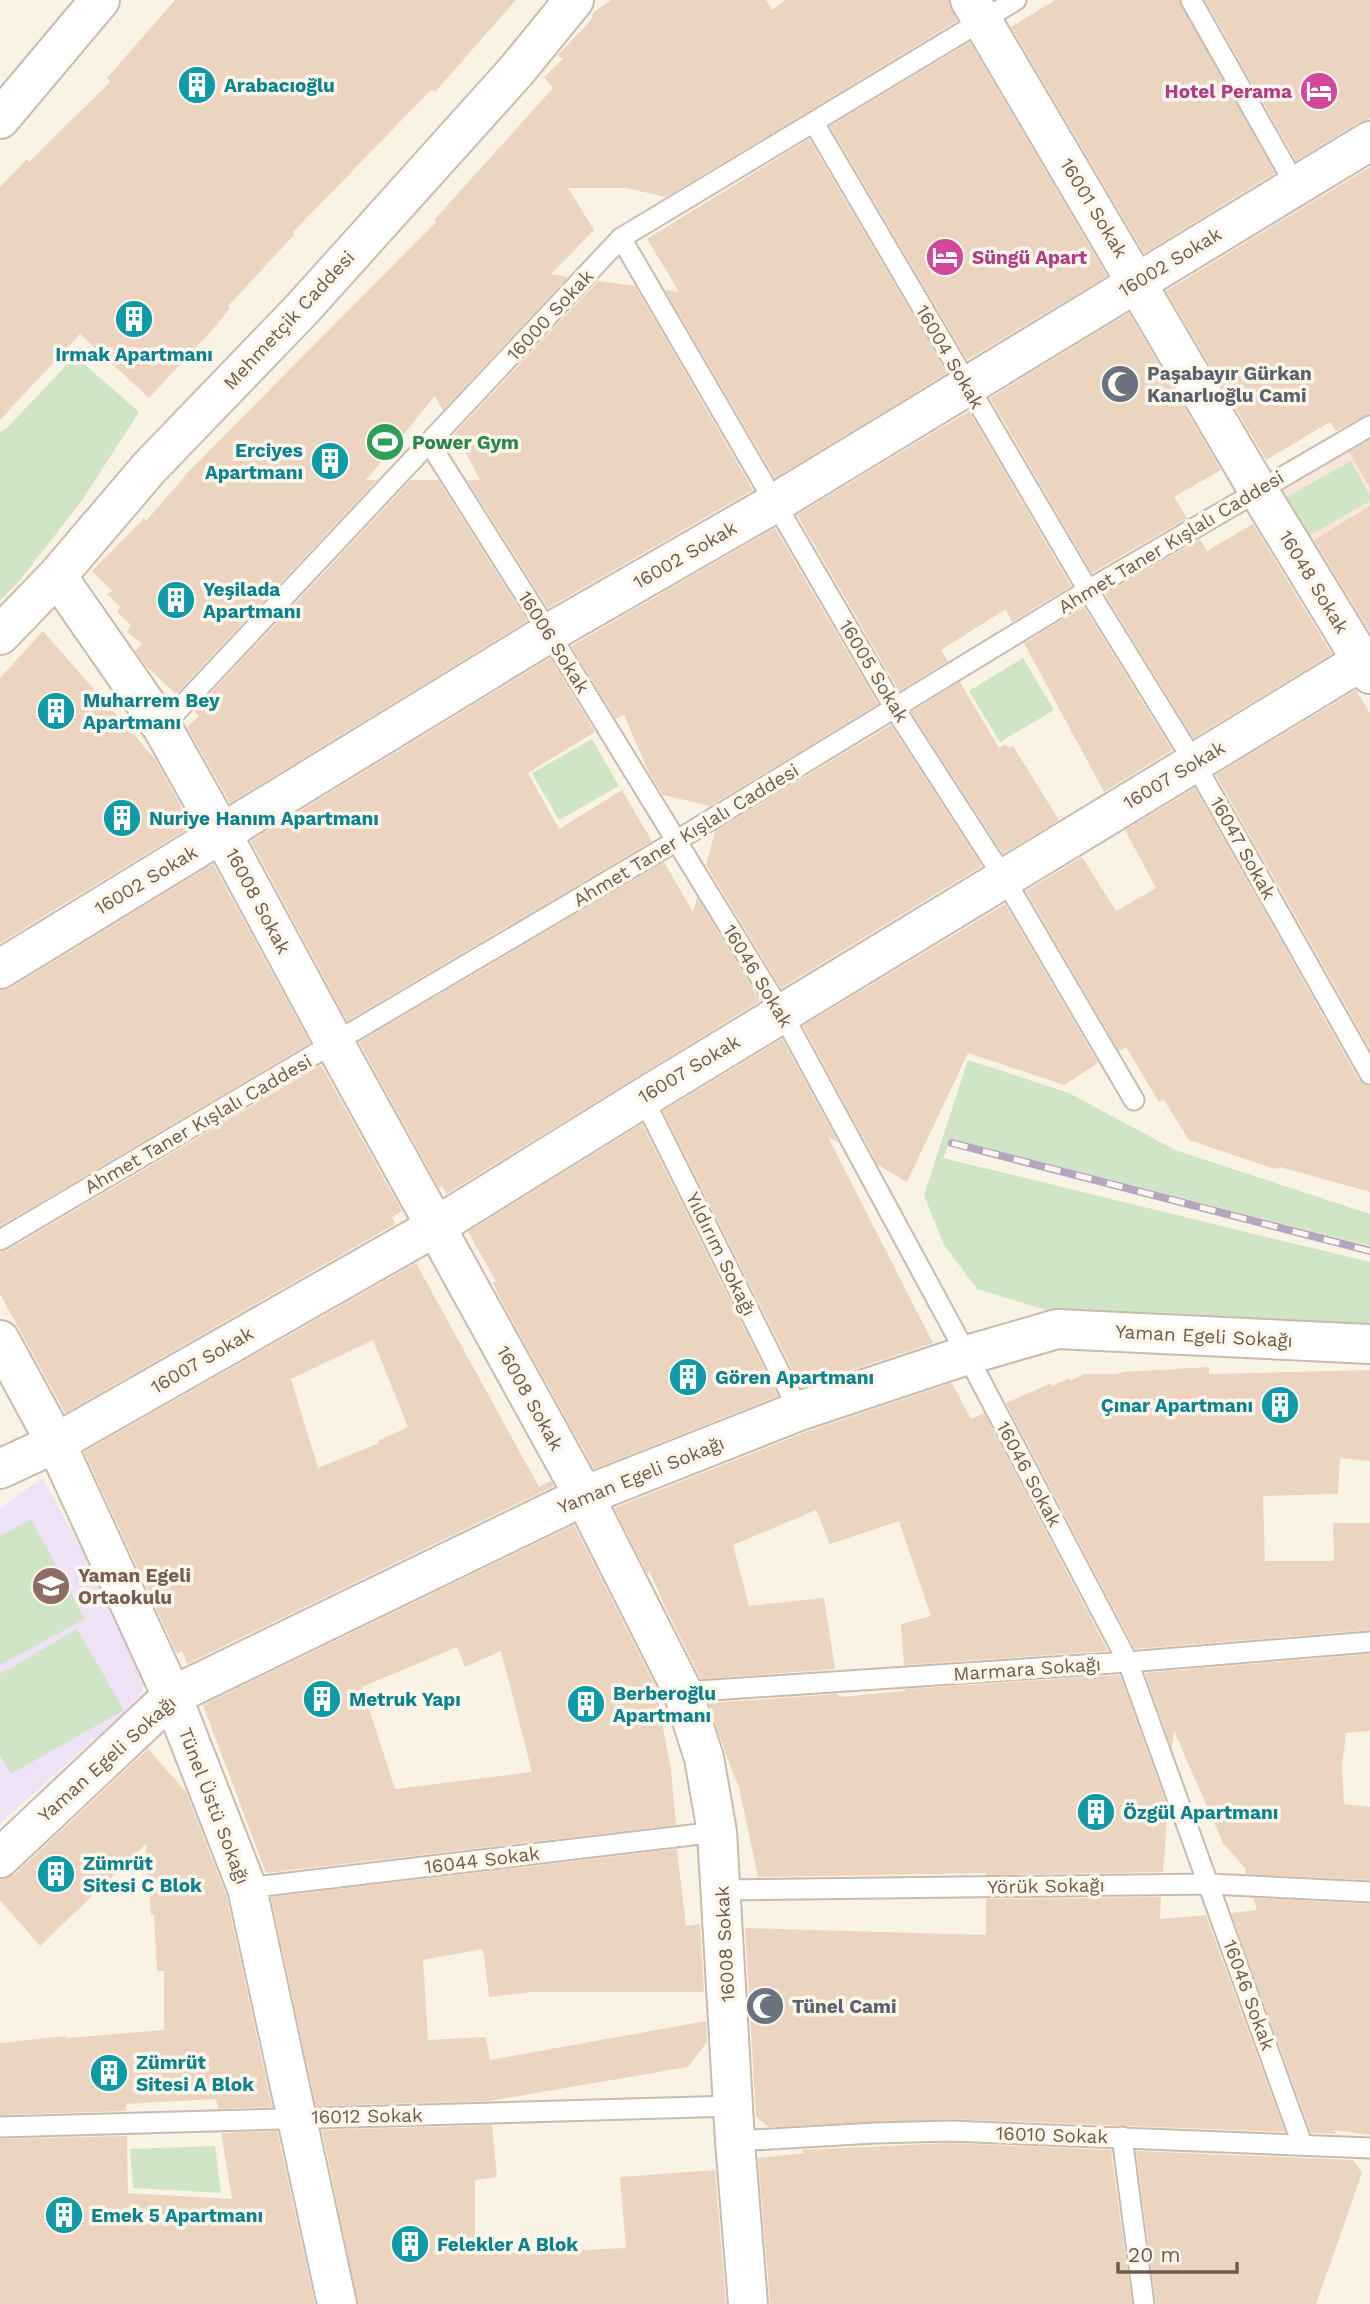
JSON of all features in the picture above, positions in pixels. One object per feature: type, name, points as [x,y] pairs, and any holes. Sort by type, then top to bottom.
[{"type":"street","points":[[0,119],[100,0]]},
{"type":"street","name":"Mehmetçik Caddesi","points":[[0,635],[57,576],[149,468],[303,308],[517,70],[574,0]]},
{"type":"street","name":"16001 Sokak","points":[[976,10],[1138,281],[1258,489]]},
{"type":"street","name":"16002 Sokak","points":[[0,969],[549,633],[775,503],[1370,141]]},
{"type":"street","name":"16048 Sokak","points":[[1258,489],[1367,664]]},
{"type":"street","name":"16008 Sokak","points":[[57,576],[162,727],[584,1496],[683,1692],[704,1758],[718,1832],[734,2124],[748,2304]]},
{"type":"street","name":"16007 Sokak","points":[[0,1469],[56,1443],[435,1227],[1194,762],[1367,664]]},
{"type":"street","name":"Yaman Egeli Sokağı","points":[[0,1858],[172,1696],[584,1496],[799,1410],[967,1355],[1057,1329],[1370,1344]]},
{"type":"street","name":"Tünel Üstü Sokağı","points":[[0,1340],[56,1443],[172,1696],[247,1888],[337,2304]]},
{"type":"lane","name":"16000 Sokak","points":[[162,727],[621,239],[814,122],[976,10],[1016,0]]},
{"type":"lane","points":[[1191,0],[1296,186]]},
{"type":"lane","name":"16004 Sokak","points":[[814,122],[1088,590]]},
{"type":"lane","name":"16005 Sokak","points":[[621,239],[895,709],[1004,878],[1134,1100]]},
{"type":"lane","name":"Ahmet Taner Kışlalı Caddesi","points":[[0,1240],[676,841],[1088,590],[1370,426]]},
{"type":"lane","name":"16006 Sokak","points":[[430,444],[676,841]]},
{"type":"lane","name":"16047 Sokak","points":[[1088,590],[1194,762],[1370,1074]]},
{"type":"lane","name":"16046 Sokak","points":[[676,841],[782,1013],[967,1355],[1128,1662],[1302,2144]]},
{"type":"lane","name":"Yıldırım Sokağı","points":[[643,1098],[799,1410]]},
{"type":"lane","name":"Marmara Sokağı","points":[[683,1692],[1128,1662],[1370,1642]]},
{"type":"lane","name":"16044 Sokak","points":[[247,1888],[718,1832]]},
{"type":"lane","name":"Yörük Sokağı","points":[[722,1889],[1210,1884],[1370,1892]]},
{"type":"lane","name":"16012 Sokak","points":[[0,2127],[296,2118],[734,2124]]},
{"type":"lane","name":"16010 Sokak","points":[[734,2124],[875,2133],[950,2131],[1370,2148]]},
{"type":"lane","points":[[1122,2137],[1144,2304]]},
{"type":"shaded area","points":[[1370,411],[1370,636],[1272,475]]},
{"type":"shaded area","name":"Yaman Egeli Ortaokulu","points":[[42,1478],[146,1662],[148,1677],[143,1691],[123,1714],[0,1823],[0,1509]]},
{"type":"green space","points":[[75,356],[139,412],[83,499],[17,584],[0,600],[0,432],[6,429]]},
{"type":"green space","points":[[1351,461],[1370,496],[1370,501],[1309,536],[1287,497]]},
{"type":"green space","points":[[1023,658],[1054,710],[1000,742],[969,691]]},
{"type":"green space","points":[[592,739],[619,786],[559,820],[532,773]]},
{"type":"green space","points":[[968,1060],[1069,1093],[1175,1150],[1370,1214],[1370,1246],[951,1139],[943,1158],[1370,1262],[1370,1335],[1085,1322],[977,1289],[944,1245],[924,1195]]},
{"type":"green space","points":[[31,1519],[85,1619],[0,1665],[0,1536]]},
{"type":"green space","points":[[77,1629],[124,1710],[11,1774],[0,1755],[0,1674]]},
{"type":"green space","points":[[215,2146],[221,2193],[133,2188],[130,2149]]},
{"type":"building","points":[[175,0],[516,0],[435,92],[432,89],[293,232],[295,234],[228,306],[230,308],[214,328],[149,398],[80,334],[0,420],[0,187],[110,82],[107,78]]},
{"type":"building","points":[[611,0],[766,0],[772,10],[786,0],[948,0],[957,21],[666,197],[626,188],[568,188],[594,230],[551,274],[568,277],[443,410],[435,396],[366,480],[377,480],[176,694],[146,666],[135,651],[142,644],[127,632],[131,625],[117,612],[120,607],[107,594],[112,591],[92,571],[144,518],[146,521],[191,469],[436,222],[434,220],[553,88],[544,77],[563,59],[558,55],[593,18],[591,14]]},
{"type":"building","points":[[1055,0],[1179,0],[1275,173],[1144,253],[1011,27]]},
{"type":"building","points":[[1205,0],[1370,0],[1370,119],[1359,122],[1296,161]]},
{"type":"building","points":[[970,42],[1107,276],[967,360],[830,126]]},
{"type":"building","points":[[809,139],[947,373],[775,478],[665,290],[679,292],[647,239]]},
{"type":"building","points":[[1370,167],[1370,414],[1336,431],[1330,422],[1266,460],[1166,291]]},
{"type":"building","points":[[598,281],[635,286],[753,490],[548,608],[467,480],[480,480],[455,433]]},
{"type":"building","points":[[1129,313],[1221,470],[1174,497],[1187,518],[1092,573],[990,398]]},
{"type":"building","points":[[969,411],[1071,586],[1012,622],[1006,609],[941,650],[948,661],[899,691],[797,515]]},
{"type":"building","points":[[1370,440],[1370,488],[1349,452]]},
{"type":"building","points":[[411,480],[438,480],[527,621],[230,803],[187,727],[199,716],[194,711]]},
{"type":"building","points":[[1370,506],[1370,631],[1314,540]]},
{"type":"building","points":[[1253,524],[1332,654],[1193,738],[1105,594],[1200,539],[1207,551]]},
{"type":"building","points":[[775,528],[878,704],[710,806],[663,795],[649,773],[624,715],[616,719],[571,646]]},
{"type":"building","points":[[1084,607],[1172,750],[1104,792],[1024,643]]},
{"type":"building","points":[[43,631],[155,759],[192,826],[0,943],[0,678]]},
{"type":"building","points":[[550,658],[595,732],[528,773],[559,829],[622,790],[652,841],[347,1021],[251,841]]},
{"type":"building","points":[[960,682],[999,748],[1005,744],[1009,748],[1013,746],[1059,820],[1003,854],[911,712]]},
{"type":"building","points":[[1356,690],[1370,713],[1370,1049],[1216,775]]},
{"type":"building","points":[[891,725],[982,866],[781,988],[706,865],[715,831]]},
{"type":"building","points":[[1195,788],[1359,1080],[1370,1086],[1370,1192],[1280,1167],[1275,1169],[1189,1140],[1164,1100],[1159,1102],[1126,1047],[1119,1051],[1026,891],[1082,857],[1116,911],[1156,888],[1125,830]]},
{"type":"building","points":[[664,862],[693,912],[697,897],[760,1001],[446,1194],[442,1186],[439,1188],[359,1042]]},
{"type":"building","points":[[213,864],[310,1043],[0,1226],[0,991],[11,988]]},
{"type":"building","points":[[1005,904],[1098,1063],[1064,1085],[968,1053],[907,1182],[878,1165],[803,1026]]},
{"type":"building","points":[[782,1039],[838,1142],[828,1137],[933,1343],[801,1387],[663,1111]]},
{"type":"building","points":[[321,1065],[402,1211],[392,1217],[395,1224],[65,1413],[0,1294],[0,1252],[6,1251]]},
{"type":"building","points":[[642,1124],[778,1396],[594,1469],[502,1302],[493,1283],[496,1281],[468,1232]]},
{"type":"building","points":[[416,1263],[539,1487],[551,1481],[554,1486],[187,1664],[182,1651],[177,1654],[84,1452]],"holes":[[[373,1340],[408,1427],[378,1441],[379,1443],[318,1468],[291,1379]]]},
{"type":"building","points":[[1209,1367],[1209,1374],[1370,1370],[1370,1461],[1340,1458],[1338,1494],[1263,1496],[1265,1561],[1334,1561],[1333,1523],[1370,1523],[1370,1630],[1135,1649],[1006,1403],[1051,1383],[1052,1386],[1084,1374]]},
{"type":"building","points":[[952,1383],[971,1419],[984,1413],[1108,1651],[904,1665],[901,1624],[931,1616],[899,1521],[830,1544],[816,1510],[733,1545],[749,1606],[824,1598],[835,1669],[701,1679],[650,1572],[647,1573],[614,1508],[806,1432]]},
{"type":"building","points":[[574,1525],[655,1685],[671,1770],[676,1825],[266,1873],[203,1705]],"holes":[[[457,1647],[465,1667],[501,1651],[532,1772],[395,1789],[362,1687]]]},
{"type":"building","points":[[1370,1654],[1370,1731],[1346,1733],[1342,1767],[1344,1804],[1370,1807],[1370,1880],[1246,1874],[1245,1868],[1223,1843],[1174,1731],[1172,1749],[1145,1673]]},
{"type":"building","points":[[1120,1675],[1168,1808],[1163,1872],[758,1877],[739,1787],[709,1703],[838,1694],[839,1697],[905,1689]]},
{"type":"building","points":[[148,1749],[186,1792],[226,1894],[272,2107],[218,2109],[216,2099],[126,2104],[126,2111],[0,2115],[0,2043],[164,2030],[164,1971],[157,1971],[154,1914],[151,1915],[147,1888],[146,1844],[40,1946],[0,1900],[0,1879],[15,1874]]},
{"type":"building","points":[[677,1849],[686,1926],[700,1924],[704,1992],[531,1992],[489,1997],[483,1949],[423,1960],[428,2040],[486,2037],[490,2060],[706,2021],[707,2042],[688,2067],[489,2101],[316,2106],[271,1897]]},
{"type":"building","points":[[1161,1897],[1160,1919],[1206,1915],[1285,2132],[950,2119],[769,2127],[756,2117],[745,1928],[986,1935],[986,1899]]},
{"type":"building","points":[[1253,1898],[1370,1904],[1370,2135],[1334,2130],[1337,2134],[1311,2133],[1231,1913],[1257,1910]]},
{"type":"building","points":[[492,2125],[497,2177],[475,2180],[475,2254],[626,2248],[620,2177],[715,2170],[726,2304],[358,2304],[322,2130]]},
{"type":"building","points":[[277,2131],[315,2304],[0,2304],[0,2139],[127,2136],[128,2193],[232,2199],[221,2133]]},
{"type":"building","points":[[950,2143],[1111,2150],[1132,2304],[770,2304],[758,2158],[805,2153],[801,2150]]},
{"type":"building","points":[[1136,2151],[1353,2160],[1362,2173],[1316,2304],[1156,2304]]},
{"type":"railway","points":[[952,1143],[1370,1251]]},
{"type":"place","name":"Arabacıoğlu","points":[[197,85]]},
{"type":"place","name":"Hotel Perama","points":[[1319,91]]},
{"type":"place","name":"Süngü Apart","points":[[945,257]]},
{"type":"place","name":"Irmak Apartmanı","points":[[134,319]]},
{"type":"place","name":"Paşabayır Gürkan Kanarlıoğlu Cami","points":[[1120,384]]},
{"type":"place","name":"Power Gym","points":[[385,442]]},
{"type":"place","name":"Erciyes Apartmanı","points":[[330,461]]},
{"type":"place","name":"Yeşilada Apartmanı","points":[[176,600]]},
{"type":"place","name":"Muharrem Bey Apartmanı","points":[[56,711]]},
{"type":"place","name":"Nuriye Hanım Apartmanı","points":[[122,818]]},
{"type":"place","name":"Gören Apartmanı","points":[[688,1377]]},
{"type":"place","name":"Çınar Apartmanı","points":[[1280,1405]]},
{"type":"place","name":"Yaman Egeli Ortaokulu","points":[[51,1586]]},
{"type":"place","name":"Metruk Yapı","points":[[322,1699]]},
{"type":"place","name":"Berberoğlu Apartmanı","points":[[586,1704]]},
{"type":"place","name":"Özgül Apartmanı","points":[[1096,1812]]},
{"type":"place","name":"Zümrüt Sitesi C Blok","points":[[56,1874]]},
{"type":"place","name":"Tünel Cami","points":[[765,2006]]},
{"type":"place","name":"Zümrüt Sitesi A Blok","points":[[109,2073]]},
{"type":"place","name":"Emek 5 Apartmanı","points":[[64,2215]]},
{"type":"place","name":"Felekler A Blok","points":[[410,2244]]}]
